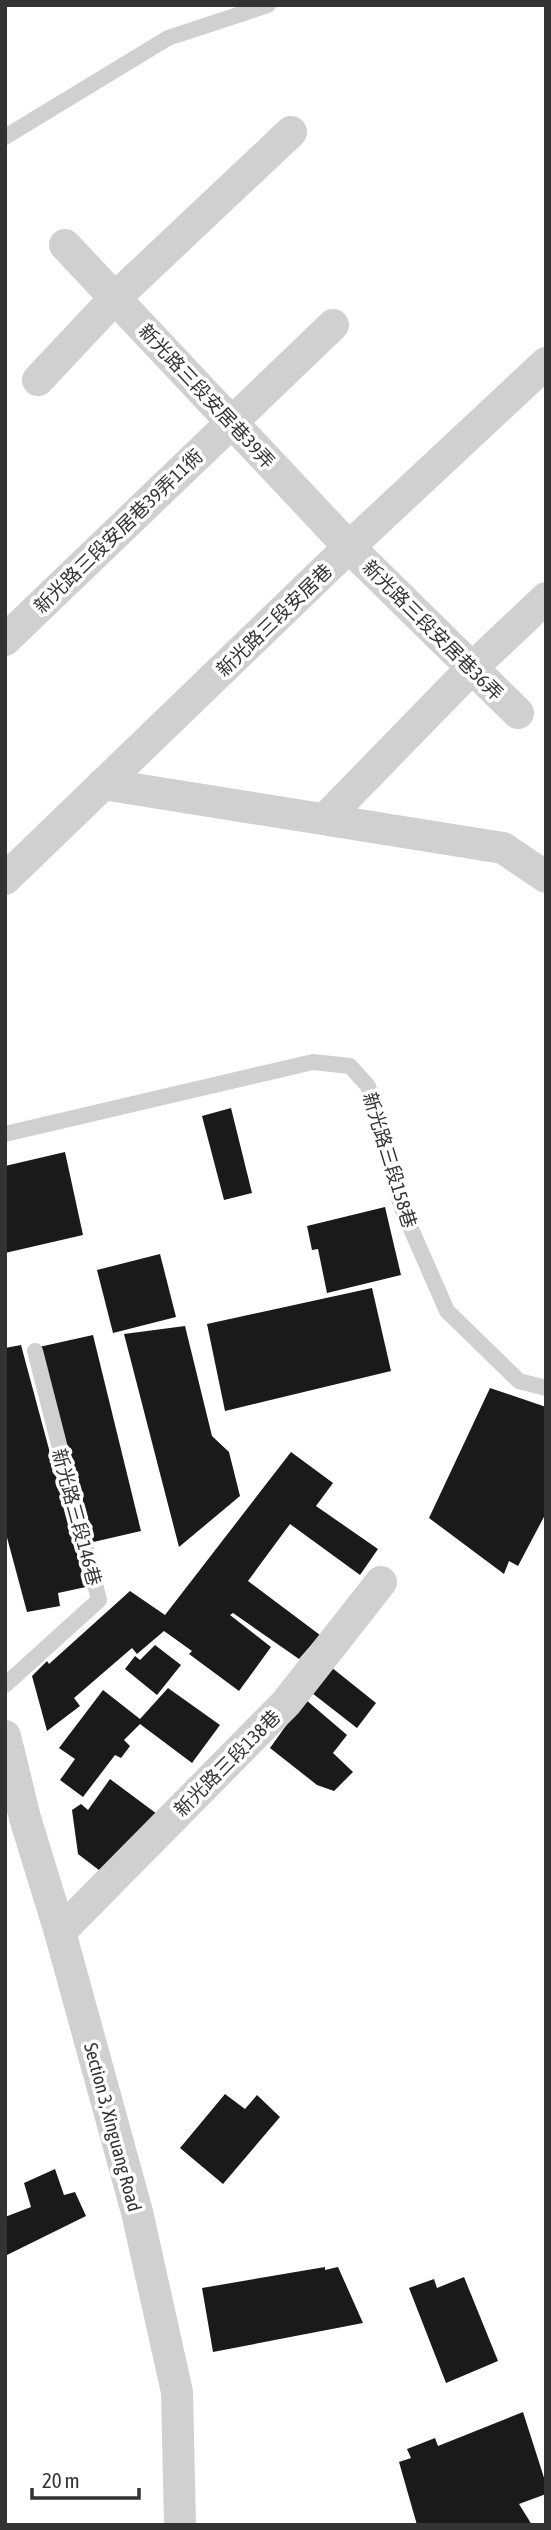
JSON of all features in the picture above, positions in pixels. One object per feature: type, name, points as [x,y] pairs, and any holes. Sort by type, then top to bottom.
[{"type":"street","points":[[38,380],[115,298],[291,132]]},
{"type":"street","name":"新光路三段安居巷39弄","points":[[65,245],[349,547]]},
{"type":"street","name":"新光路三段安居巷39弄11衖","points":[[5,640],[333,325]]},
{"type":"street","name":"新光路三段安居巷","points":[[5,879],[349,547],[546,363]]},
{"type":"street","name":"新光路三段安居巷36弄","points":[[349,547],[517,713]]},
{"type":"street","points":[[326,818],[472,668],[546,598]]},
{"type":"street","points":[[103,784],[503,848],[546,877]]},
{"type":"street","name":"新光路三段138巷","points":[[60,1932],[286,1703],[382,1582]]},
{"type":"street","name":"Section 3, Xinguang Road","points":[[5,1736],[15,1819],[60,1932],[137,2212],[177,2392],[180,2525]]},
{"type":"lane","points":[[5,137],[167,38],[268,5]]},
{"type":"lane","name":"新光路三段158巷","points":[[5,1133],[313,1062],[350,1066],[368,1086],[401,1206],[447,1311],[519,1381],[546,1388]]},
{"type":"lane","name":"新光路三段146巷","points":[[5,1685],[99,1600],[34,1351]]},
{"type":"building","points":[[231,1108],[252,1193],[224,1200],[202,1116]]},
{"type":"building","points":[[65,1152],[83,1235],[5,1253],[5,1166]]},
{"type":"building","points":[[385,1207],[401,1275],[327,1293],[318,1249],[312,1250],[307,1226]]},
{"type":"building","points":[[160,1254],[176,1317],[113,1333],[97,1270]]},
{"type":"building","points":[[372,1288],[391,1371],[225,1411],[207,1324]]},
{"type":"building","points":[[185,1326],[212,1436],[229,1452],[240,1496],[179,1547],[124,1334]]},
{"type":"building","points":[[93,1335],[141,1531],[89,1543],[39,1347]]},
{"type":"building","points":[[21,1345],[86,1587],[58,1593],[60,1606],[27,1612],[5,1530],[5,1348]]},
{"type":"building","points":[[490,1388],[546,1407],[546,1513],[518,1566],[509,1561],[504,1574],[429,1518]]},
{"type":"building","points":[[291,1452],[333,1483],[316,1506],[378,1549],[360,1575],[290,1524],[248,1581],[320,1635],[299,1659],[233,1613],[230,1615],[271,1647],[239,1691],[189,1654],[192,1651],[164,1631],[137,1654],[132,1648],[74,1698],[80,1706],[47,1731],[32,1676],[130,1591],[165,1615]]},
{"type":"building","points":[[155,1645],[181,1665],[157,1695],[125,1669],[135,1656],[140,1660]]},
{"type":"building","points":[[331,1667],[376,1703],[357,1728],[312,1693]]},
{"type":"building","points":[[168,1688],[220,1725],[192,1763],[140,1724],[124,1740],[130,1746],[121,1758],[115,1755],[83,1797],[60,1780],[75,1759],[59,1748],[103,1690],[140,1719]]},
{"type":"building","points":[[305,1699],[347,1735],[333,1753],[353,1772],[334,1791],[317,1785],[270,1748]]},
{"type":"building","points":[[110,1779],[157,1814],[108,1877],[78,1854],[72,1810],[81,1804],[88,1810]]},
{"type":"building","points":[[225,2094],[245,2109],[257,2095],[280,2117],[223,2184],[180,2148]]},
{"type":"building","points":[[55,2169],[64,2195],[75,2192],[86,2216],[5,2256],[5,2217],[31,2207],[24,2183]]},
{"type":"building","points":[[325,2267],[325,2270],[338,2267],[363,2323],[213,2352],[202,2288]]},
{"type":"building","points":[[464,2277],[498,2361],[446,2383],[409,2288],[434,2279],[437,2288]]},
{"type":"building","points":[[523,2412],[546,2484],[546,2494],[519,2504],[532,2525],[417,2525],[399,2462],[411,2458],[407,2449],[435,2438],[438,2446]]}]
